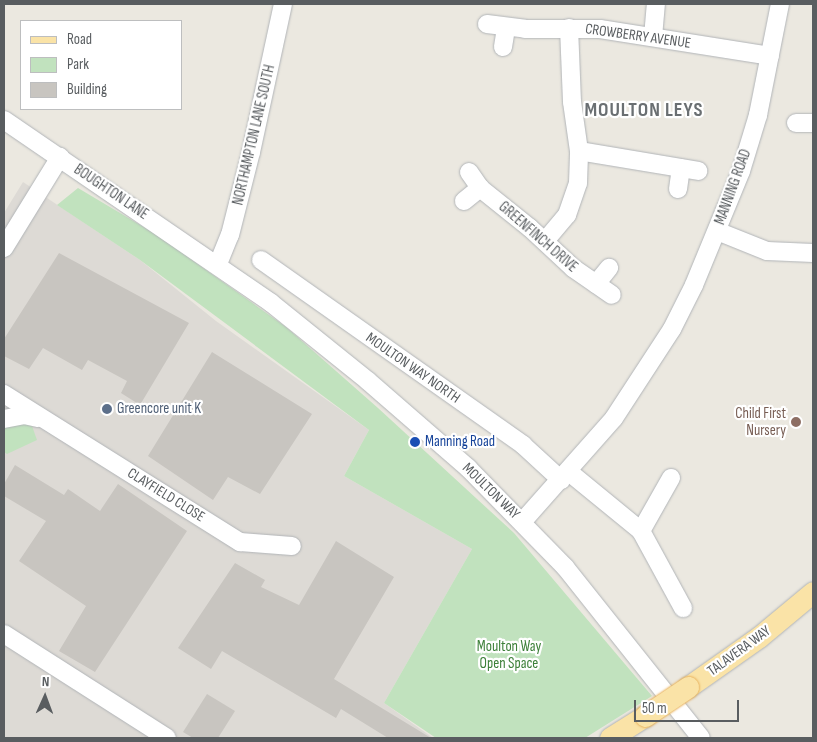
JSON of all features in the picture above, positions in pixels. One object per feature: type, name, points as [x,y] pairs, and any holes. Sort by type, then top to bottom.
[{"type":"main road","name":"TALAVERA WAY","points":[[610,738],[688,687],[759,637],[813,592]]},
{"type":"street","name":"NORTHAMPTON LANE SOUTH","points":[[218,264],[230,235],[283,4]]},
{"type":"street","points":[[653,37],[656,4]]},
{"type":"street","name":"MANNING ROAD","points":[[523,521],[565,476],[614,418],[672,329],[717,232],[758,115],[780,4]]},
{"type":"street","name":"CROWBERRY AVENUE","points":[[488,24],[506,27],[600,29],[770,56]]},
{"type":"street","points":[[503,47],[506,27]]},
{"type":"street","points":[[544,241],[567,214],[578,183],[579,151],[572,102],[569,28]]},
{"type":"street","name":"BOUGHTON LANE","points":[[4,120],[218,264]]},
{"type":"street","points":[[796,123],[813,123]]},
{"type":"street","points":[[579,151],[690,170],[678,189]]},
{"type":"street","points":[[4,248],[60,157]]},
{"type":"street","name":"GREENFINCH DRIVE","points":[[469,172],[480,188],[544,241],[573,268],[612,295]]},
{"type":"street","points":[[464,201],[480,188]]},
{"type":"street","points":[[717,232],[767,251],[813,253]]},
{"type":"street","name":"MOULTON WAY NORTH","points":[[261,260],[523,445],[641,532],[683,608]]},
{"type":"street","name":"MOULTON WAY","points":[[218,264],[368,381],[468,468],[523,521],[607,617],[701,738]]},
{"type":"street","points":[[596,284],[609,268]]},
{"type":"street","name":"CLAYFIELD CLOSE","points":[[4,394],[240,542],[292,546]]},
{"type":"street","name":"CLAYFIELD CLOSE","points":[[4,419],[24,415],[48,420]]},
{"type":"street","points":[[641,532],[671,478]]},
{"type":"street","points":[[4,634],[167,738]]},
{"type":"shaded area","points":[[23,182],[140,260],[216,321],[369,430],[344,476],[472,549],[384,703],[433,738],[4,738],[4,213]]},
{"type":"green space","name":"Moulton Way Open Space","points":[[78,188],[157,235],[286,327],[378,408],[514,533],[652,696],[585,738],[436,738],[384,703],[472,549],[344,476],[369,430],[140,260],[57,205]]},
{"type":"green space","points":[[21,420],[32,426],[37,440],[7,454],[4,452],[4,423]]},
{"type":"building","points":[[59,253],[189,323],[140,405],[121,393],[127,381],[88,360],[82,370],[43,348],[29,369],[4,356],[4,339]]},
{"type":"building","points":[[212,352],[312,414],[260,494],[228,477],[213,500],[148,456]]},
{"type":"building","points":[[15,465],[64,495],[68,489],[100,511],[118,484],[187,531],[95,672],[59,651],[86,606],[19,561],[46,521],[4,496],[4,484]]},
{"type":"building","points":[[336,541],[394,577],[334,679],[431,738],[388,738],[341,709],[336,718],[222,651],[211,669],[178,648],[235,563],[265,580],[261,587],[299,605]]},
{"type":"building","points":[[207,694],[235,711],[218,738],[193,738],[183,732]]},
{"type":"place","name":"Greencore unit K","points":[[107,409]]},
{"type":"place","name":"Child First Nursery","points":[[796,422]]},
{"type":"place","name":"Manning Road","points":[[415,442]]},
{"type":"district","name":"MOULTON LEYS","points":[[644,110]]}]
